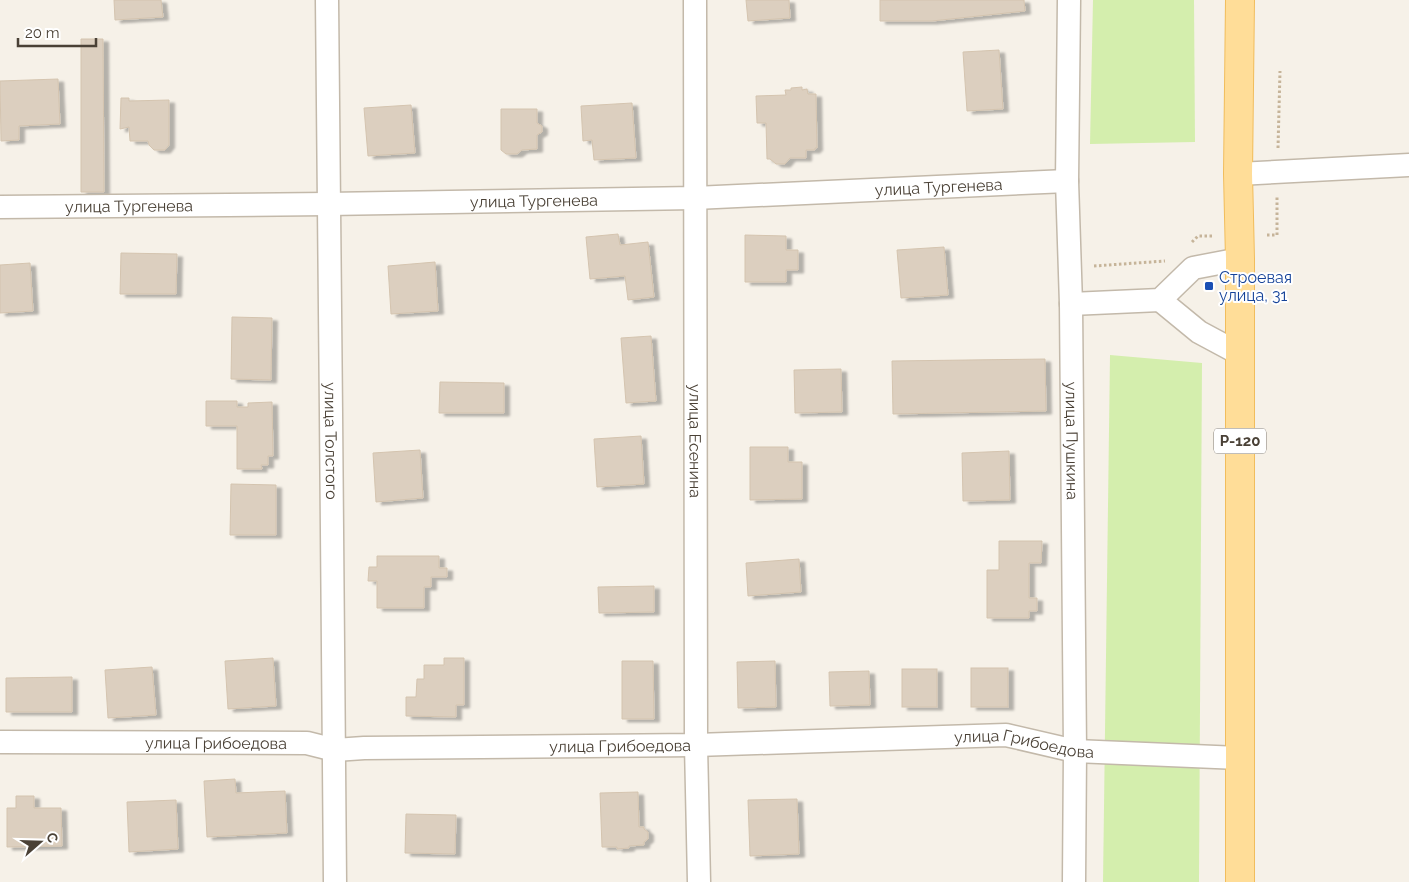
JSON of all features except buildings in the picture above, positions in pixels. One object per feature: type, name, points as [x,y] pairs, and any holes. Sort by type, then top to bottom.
[{"type":"main road","name":"Р-120","points":[[1240,0],[1238,174],[1240,259],[1240,882]]},
{"type":"street","name":"улица Толстого","points":[[327,0],[335,882]]},
{"type":"street","name":"улица Есенина","points":[[694,0],[696,745],[699,882]]},
{"type":"street","name":"улица Пушкина","points":[[1069,0],[1067,181],[1075,750],[1074,882]]},
{"type":"street","points":[[1238,174],[1409,165]]},
{"type":"street","name":"улица Тургенева","points":[[0,207],[695,198],[1067,181]]},
{"type":"street","points":[[1070,304],[1160,300],[1193,268],[1240,259]]},
{"type":"street","points":[[1160,300],[1199,332],[1240,354]]},
{"type":"street","name":"улица Грибоедова","points":[[0,742],[307,743],[335,750],[364,748],[696,745],[1006,735],[1075,750],[1240,758]]},
{"type":"green space","points":[[1093,0],[1194,0],[1195,142],[1090,144]]},
{"type":"green space","points":[[1110,355],[1202,363],[1199,882],[1103,882]]},
{"type":"place","name":"Строевая улица, 31","points":[[1209,286]]}]
